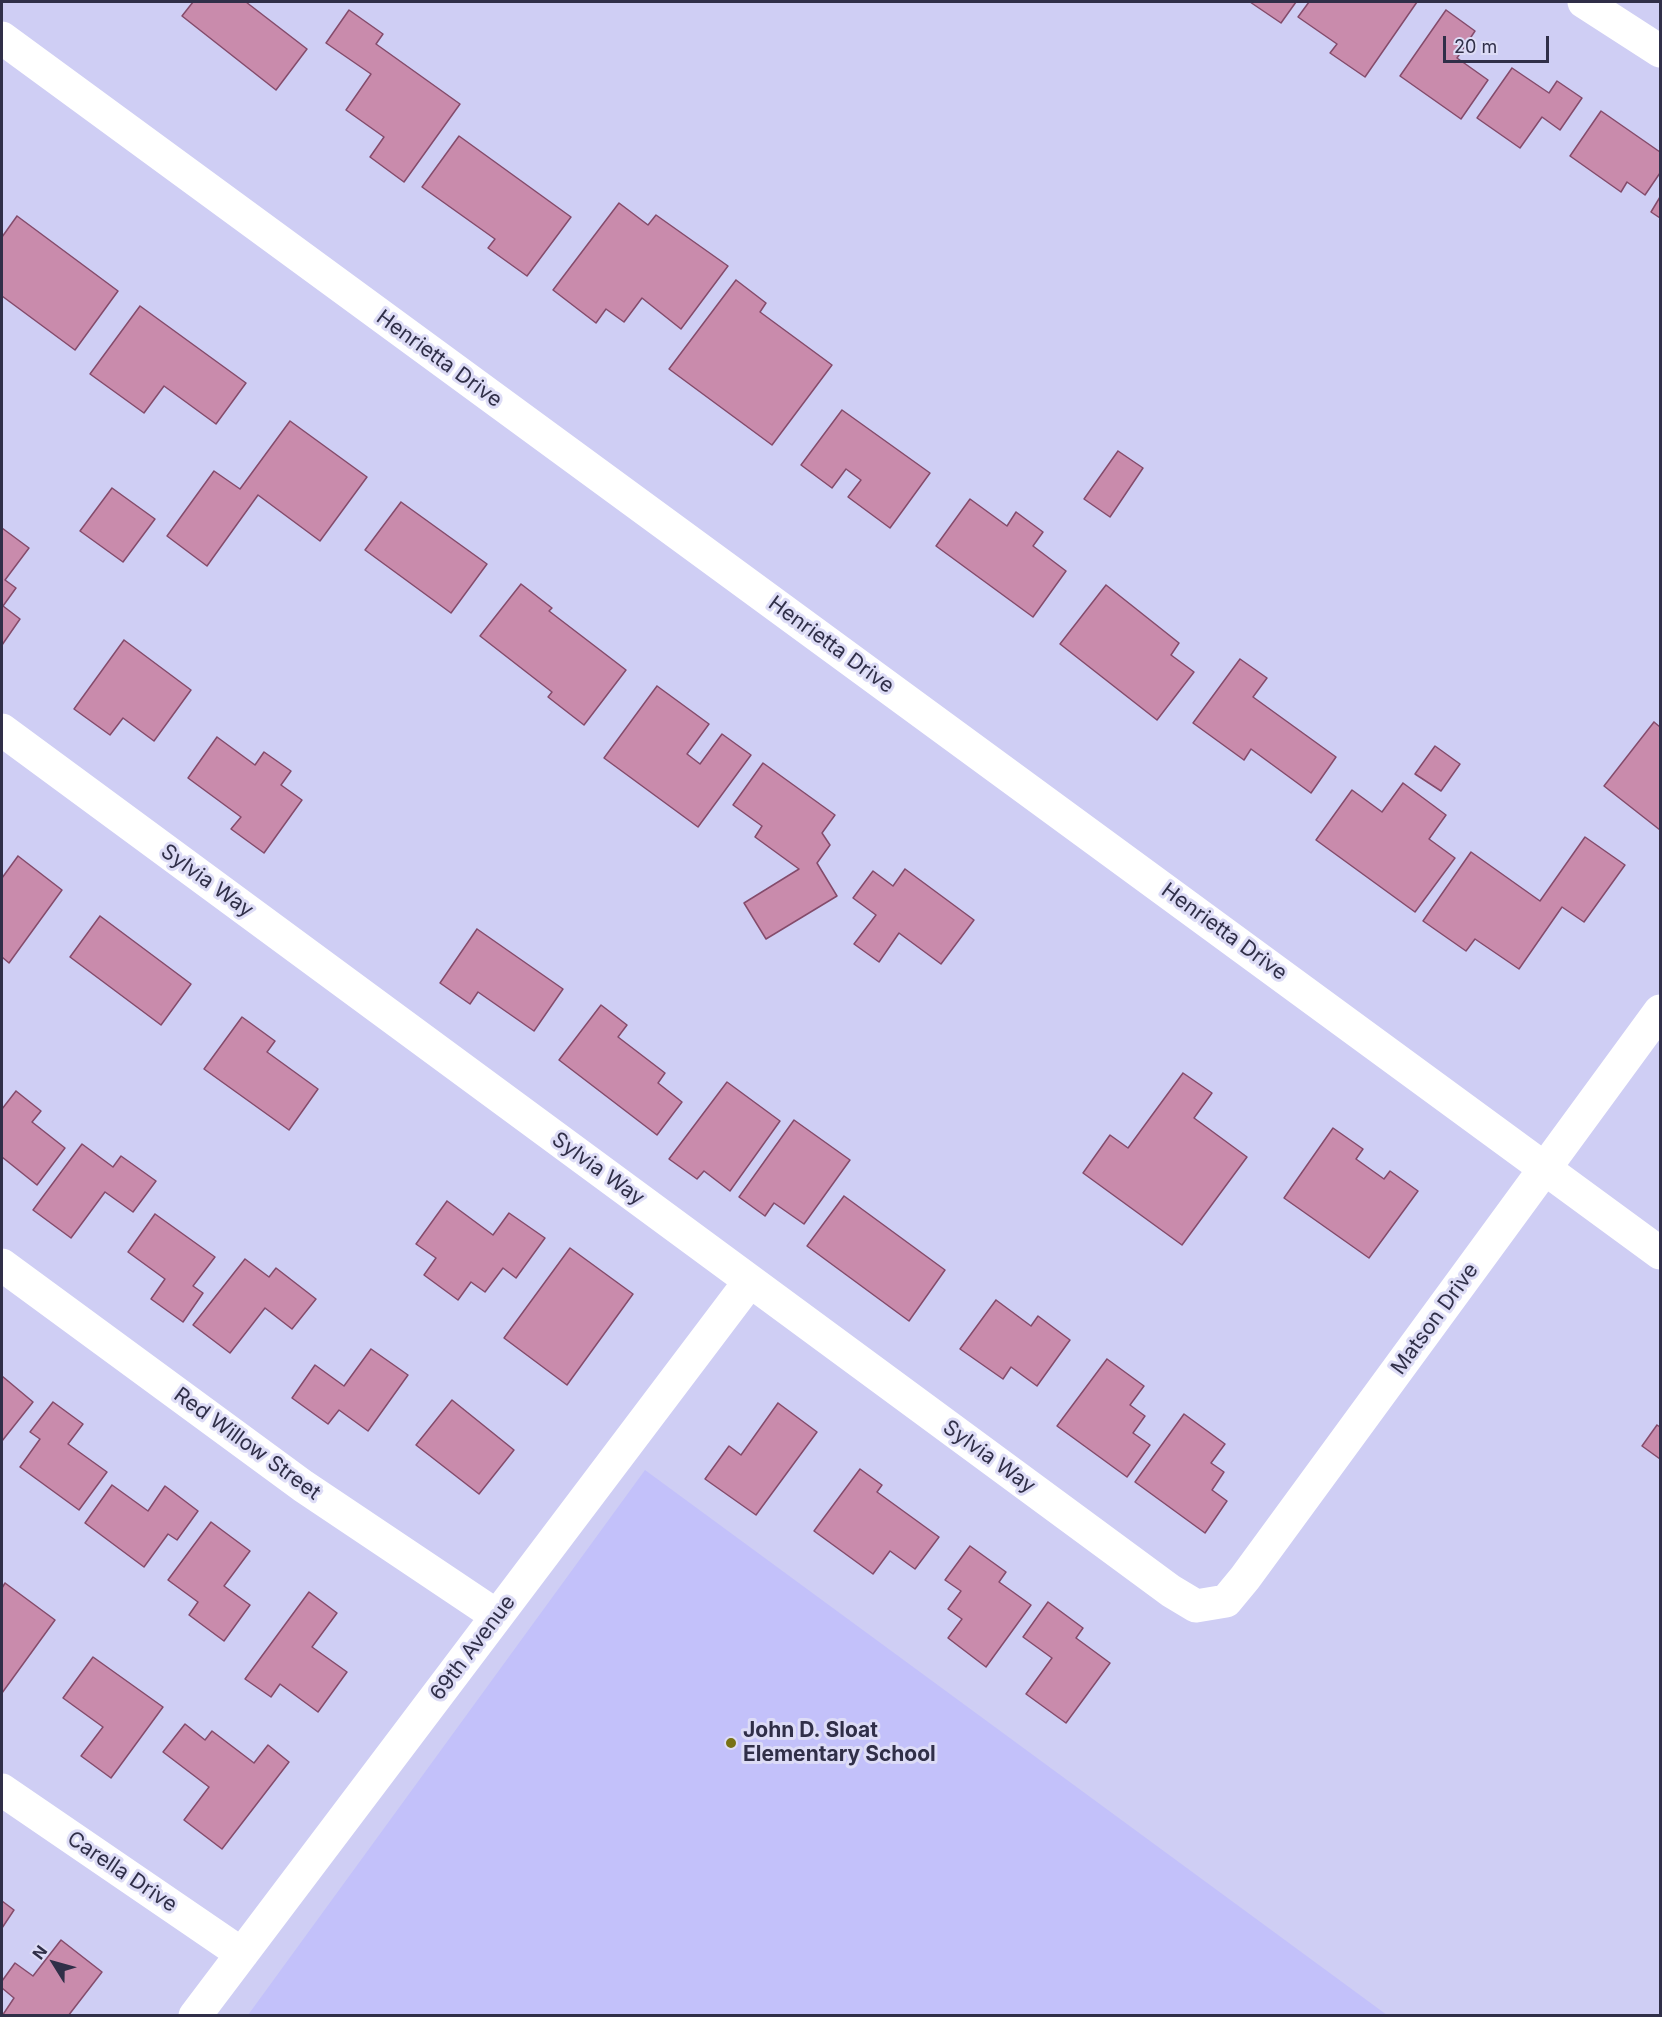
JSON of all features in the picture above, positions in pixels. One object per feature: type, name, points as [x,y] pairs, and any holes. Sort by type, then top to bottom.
[{"type":"street","points":[[1584,2],[1660,51]]},
{"type":"street","name":"Henrietta Drive","points":[[2,38],[1660,1253]]},
{"type":"street","name":"Sylvia Way","points":[[2,730],[1171,1591],[1196,1606]]},
{"type":"street","name":"Matson Drive","points":[[1196,1606],[1226,1601],[1245,1578],[1660,1011]]},
{"type":"street","name":"Red Willow Street","points":[[2,1265],[303,1486],[497,1616]]},
{"type":"street","name":"69th Avenue","points":[[195,2016],[750,1281]]},
{"type":"street","name":"Carella Drive","points":[[2,1790],[242,1954]]},
{"type":"shaded area","name":"John D. Sloat Elementary School","points":[[645,1470],[1387,2015],[248,2015]]},
{"type":"building","points":[[193,2],[246,2],[307,49],[276,90],[182,16]]},
{"type":"building","points":[[1250,2],[1296,2],[1281,23]]},
{"type":"building","points":[[1309,2],[1417,2],[1365,77],[1330,53],[1337,44],[1298,17]]},
{"type":"building","points":[[349,10],[383,34],[376,44],[460,104],[404,182],[370,157],[384,137],[346,110],[371,74],[326,43]]},
{"type":"building","points":[[1446,10],[1475,31],[1457,58],[1488,80],[1461,119],[1400,76]]},
{"type":"building","points":[[1512,68],[1549,93],[1557,81],[1582,98],[1560,130],[1542,117],[1520,148],[1477,118]]},
{"type":"building","points":[[1601,111],[1660,152],[1660,173],[1645,195],[1627,182],[1621,192],[1570,156]]},
{"type":"building","points":[[459,136],[571,217],[527,276],[488,248],[495,239],[422,187]]},
{"type":"building","points":[[1660,197],[1660,218],[1651,212]]},
{"type":"building","points":[[619,203],[648,225],[656,215],[728,266],[681,329],[642,298],[624,322],[606,309],[596,323],[553,290]]},
{"type":"building","points":[[17,216],[118,291],[75,350],[2,296],[2,237]]},
{"type":"building","points":[[736,280],[766,303],[760,312],[832,365],[772,445],[669,369]]},
{"type":"building","points":[[140,306],[246,383],[216,424],[164,386],[144,413],[90,374]]},
{"type":"building","points":[[842,410],[930,473],[890,528],[848,497],[861,480],[846,469],[832,488],[801,465]]},
{"type":"building","points":[[290,421],[367,477],[320,541],[258,495],[207,566],[167,536],[214,471],[240,489]]},
{"type":"building","points":[[1118,451],[1143,468],[1110,517],[1084,499]]},
{"type":"building","points":[[112,488],[155,519],[123,562],[80,531]]},
{"type":"building","points":[[970,499],[1007,526],[1016,512],[1043,532],[1033,546],[1066,571],[1033,617],[936,546]]},
{"type":"building","points":[[401,502],[487,564],[451,613],[365,550]]},
{"type":"building","points":[[2,528],[29,548],[5,580],[16,588],[3,606],[20,619],[2,645]]},
{"type":"building","points":[[521,584],[552,608],[549,611],[626,670],[584,725],[548,697],[552,692],[480,636]]},
{"type":"building","points":[[1106,585],[1179,643],[1171,655],[1194,672],[1157,720],[1060,644]]},
{"type":"building","points":[[124,640],[191,690],[154,741],[123,718],[110,735],[74,709]]},
{"type":"building","points":[[1240,659],[1267,678],[1253,697],[1336,757],[1311,793],[1251,749],[1244,760],[1193,723]]},
{"type":"building","points":[[657,686],[709,724],[687,754],[700,764],[722,734],[751,755],[698,827],[604,758]]},
{"type":"building","points":[[1654,722],[1660,727],[1660,830],[1604,786]]},
{"type":"building","points":[[217,737],[255,765],[264,752],[291,771],[281,785],[302,800],[264,853],[231,829],[241,817],[188,778]]},
{"type":"building","points":[[1435,746],[1460,764],[1441,791],[1415,774]]},
{"type":"building","points":[[763,763],[835,815],[822,833],[830,845],[817,863],[837,896],[766,939],[744,903],[799,869],[755,837],[762,826],[733,805]]},
{"type":"building","points":[[1403,783],[1446,815],[1429,839],[1455,858],[1415,912],[1316,840],[1352,790],[1382,812]]},
{"type":"building","points":[[1585,837],[1625,865],[1584,922],[1562,907],[1519,969],[1475,939],[1466,951],[1423,921],[1471,852],[1540,901]]},
{"type":"building","points":[[18,856],[62,890],[9,963],[2,957],[2,878]]},
{"type":"building","points":[[905,869],[974,920],[941,964],[899,933],[879,962],[854,944],[876,915],[853,898],[873,871],[893,886]]},
{"type":"building","points":[[100,916],[191,984],[161,1025],[70,957]]},
{"type":"building","points":[[477,929],[563,989],[534,1031],[478,992],[470,1004],[440,983]]},
{"type":"building","points":[[601,1005],[627,1025],[618,1037],[665,1073],[658,1083],[682,1102],[657,1135],[559,1060]]},
{"type":"building","points":[[242,1017],[275,1041],[267,1052],[318,1089],[289,1130],[204,1069]]},
{"type":"building","points":[[1183,1073],[1212,1093],[1194,1118],[1247,1157],[1182,1245],[1083,1173],[1110,1135],[1128,1148]]},
{"type":"building","points":[[727,1082],[780,1121],[730,1191],[704,1171],[697,1179],[669,1159]]},
{"type":"building","points":[[16,1091],[41,1111],[32,1122],[65,1148],[37,1185],[2,1157],[2,1109]]},
{"type":"building","points":[[794,1120],[850,1160],[804,1224],[774,1203],[765,1216],[739,1197]]},
{"type":"building","points":[[1333,1128],[1363,1149],[1356,1159],[1384,1179],[1390,1171],[1418,1191],[1369,1258],[1284,1198]]},
{"type":"building","points":[[82,1144],[113,1167],[121,1156],[156,1181],[133,1212],[105,1192],[71,1238],[33,1210]]},
{"type":"building","points":[[844,1196],[945,1270],[909,1321],[807,1246]]},
{"type":"building","points":[[447,1201],[493,1235],[509,1213],[545,1238],[516,1278],[503,1268],[485,1292],[471,1282],[458,1300],[424,1275],[436,1258],[416,1244]]},
{"type":"building","points":[[155,1214],[215,1257],[193,1286],[203,1293],[183,1322],[151,1299],[165,1279],[128,1252]]},
{"type":"building","points":[[570,1248],[633,1294],[567,1385],[504,1338]]},
{"type":"building","points":[[245,1259],[269,1277],[276,1268],[316,1299],[292,1329],[265,1308],[230,1353],[193,1325]]},
{"type":"building","points":[[996,1300],[1031,1326],[1038,1316],[1070,1340],[1037,1386],[1011,1367],[1003,1379],[960,1349]]},
{"type":"building","points":[[371,1349],[408,1375],[368,1431],[339,1410],[328,1424],[292,1398],[315,1365],[344,1386]]},
{"type":"building","points":[[1107,1359],[1144,1386],[1130,1405],[1145,1416],[1133,1433],[1150,1445],[1127,1477],[1057,1426]]},
{"type":"building","points":[[2,1376],[33,1402],[2,1441]]},
{"type":"building","points":[[452,1400],[514,1450],[479,1494],[416,1445]]},
{"type":"building","points":[[53,1402],[83,1424],[68,1444],[107,1472],[79,1510],[20,1467],[40,1439],[30,1432]]},
{"type":"building","points":[[778,1403],[817,1432],[756,1515],[705,1479],[729,1446],[741,1455]]},
{"type":"building","points":[[1184,1414],[1225,1444],[1211,1463],[1224,1472],[1212,1490],[1227,1501],[1205,1533],[1135,1482]]},
{"type":"building","points":[[1657,1425],[1660,1427],[1660,1459],[1642,1446]]},
{"type":"building","points":[[860,1469],[882,1485],[877,1492],[939,1537],[915,1569],[890,1551],[873,1574],[814,1531]]},
{"type":"building","points":[[112,1485],[148,1511],[165,1486],[198,1511],[177,1540],[168,1534],[144,1567],[85,1523]]},
{"type":"building","points":[[211,1522],[250,1551],[224,1586],[250,1605],[224,1641],[189,1615],[198,1602],[168,1580]]},
{"type":"building","points":[[970,1546],[1006,1572],[999,1582],[1031,1605],[986,1667],[948,1638],[962,1619],[948,1609],[961,1591],[945,1580]]},
{"type":"building","points":[[5,1583],[55,1620],[2,1693],[2,1588]]},
{"type":"building","points":[[309,1592],[337,1613],[312,1647],[347,1672],[318,1712],[280,1684],[271,1697],[245,1679]]},
{"type":"building","points":[[1048,1602],[1083,1628],[1076,1638],[1110,1663],[1066,1723],[1026,1694],[1052,1658],[1023,1637]]},
{"type":"building","points":[[93,1657],[163,1707],[111,1778],[81,1756],[103,1727],[63,1698]]},
{"type":"building","points":[[185,1724],[205,1740],[212,1731],[254,1763],[268,1745],[289,1762],[222,1849],[184,1820],[209,1787],[163,1752]]},
{"type":"building","points":[[2,1901],[14,1910],[2,1928]]},
{"type":"building","points":[[61,1940],[102,1972],[68,2016],[2,2016],[14,1998],[2,1988],[2,1981],[15,1963],[33,1976]]},
{"type":"place","name":"John D. Sloat Elementary School","points":[[731,1743]]}]
